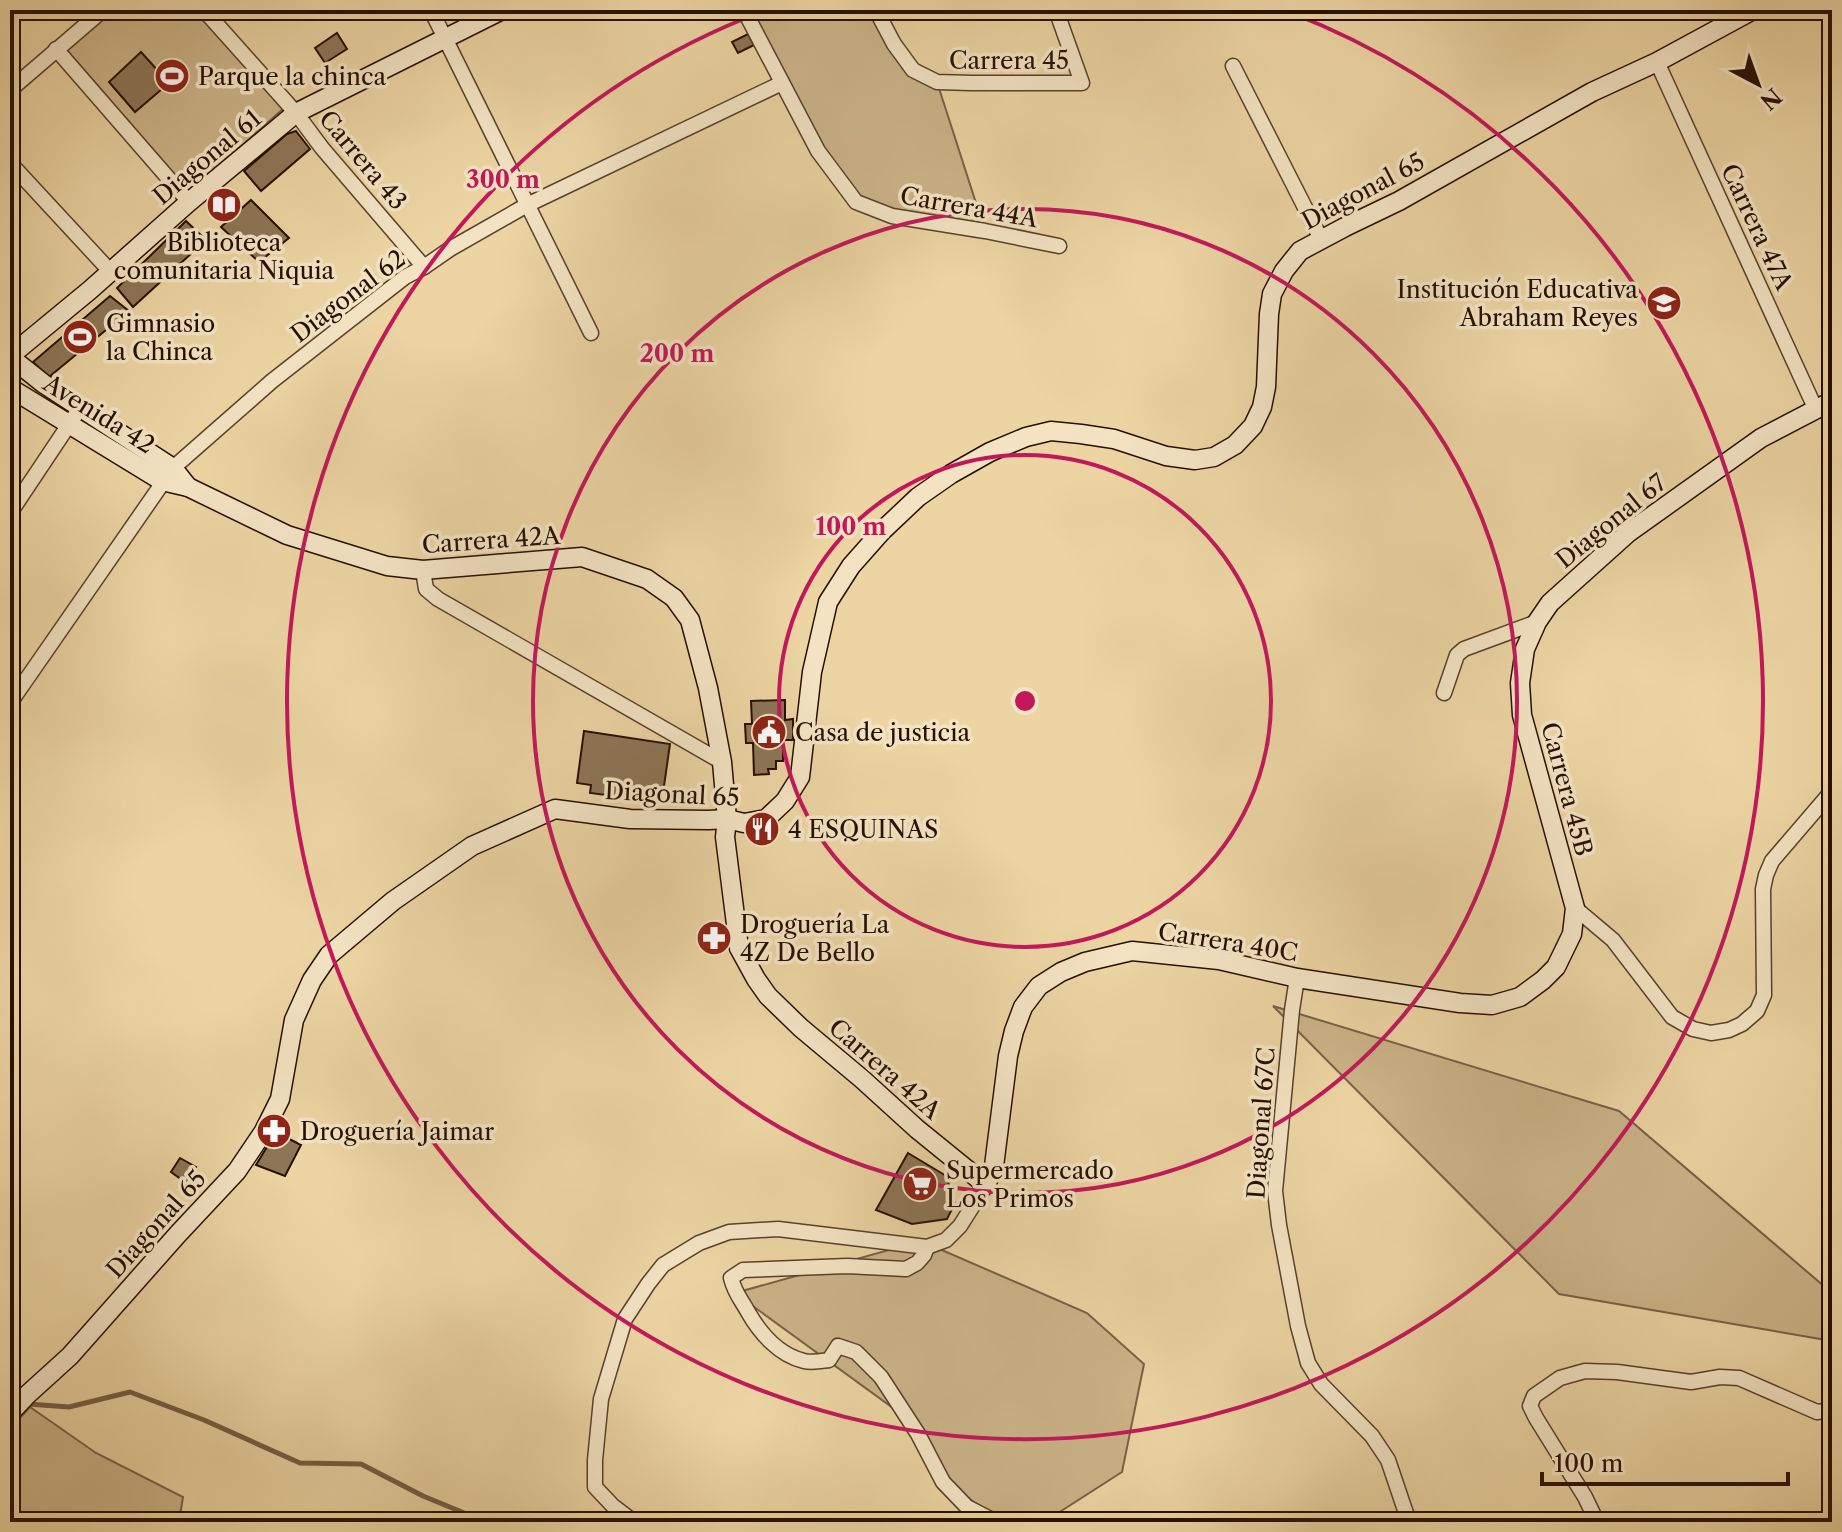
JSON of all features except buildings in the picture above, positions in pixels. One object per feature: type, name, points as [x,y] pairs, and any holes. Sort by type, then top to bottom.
[{"type":"street","points":[[10,90],[103,10]]},
{"type":"street","name":"Carrera 43","points":[[204,10],[296,113],[424,267]]},
{"type":"street","points":[[431,10],[591,333]]},
{"type":"street","name":"Diagonal 61","points":[[10,357],[296,113],[502,10]]},
{"type":"street","name":"Carrera 44A","points":[[744,10],[818,151],[856,202],[892,216],[1059,246]]},
{"type":"street","name":"Carrera 45","points":[[876,10],[894,44],[913,70],[937,82],[1082,83],[1056,10]]},
{"type":"street","name":"Diagonal 65","points":[[10,1413],[70,1356],[237,1171],[264,1131],[280,1099],[294,1020],[312,980],[329,955],[393,901],[472,846],[555,809],[630,819],[727,819],[744,823],[766,819],[785,801],[800,777],[812,672],[828,602],[851,566],[918,497],[990,452],[1026,437],[1051,431],[1114,439],[1166,456],[1195,460],[1214,457],[1235,445],[1253,426],[1264,397],[1272,294],[1284,271],[1300,251],[1399,201],[1592,92],[1657,62],[1753,10]]},
{"type":"street","points":[[56,49],[189,202]]},
{"type":"street","name":"Carrera 47A","points":[[1657,62],[1824,406]]},
{"type":"street","points":[[1233,66],[1321,239]]},
{"type":"street","name":"Diagonal 62","points":[[10,703],[168,475],[272,381],[405,277],[450,249],[527,205],[782,83]]},
{"type":"street","points":[[10,163],[110,271]]},
{"type":"street","name":"Avenida 42","points":[[10,357],[168,475]]},
{"type":"street","name":"Avenida 42","points":[[10,388],[70,424],[168,475]]},
{"type":"street","name":"Diagonal 67","points":[[1537,622],[1558,594],[1628,533],[1761,438],[1824,406]]},
{"type":"street","points":[[10,513],[80,408]]},
{"type":"street","name":"Carrera 42A","points":[[168,475],[287,535],[387,566],[423,570],[582,557],[647,579],[674,598],[690,620],[708,688],[722,762],[727,819],[725,837],[739,948],[768,996],[801,1028],[986,1185]]},
{"type":"street","points":[[423,570],[426,589],[438,599],[722,762]]},
{"type":"street","points":[[1444,693],[1457,655],[1464,649],[1537,622]]},
{"type":"street","name":"Carrera 45B","points":[[1537,622],[1525,649],[1520,683],[1522,715],[1575,908],[1572,934],[1556,967]]},
{"type":"street","points":[[1575,908],[1613,940],[1672,1017],[1693,1029],[1711,1033],[1729,1030],[1757,1011],[1764,995],[1763,889],[1772,861],[1832,791]]},
{"type":"street","name":"Carrera 40C","points":[[996,1522],[967,1507],[943,1482],[918,1434],[881,1377],[856,1352],[838,1346],[829,1360],[805,1362],[782,1352],[756,1327],[735,1293],[731,1278],[743,1270],[847,1266],[906,1269],[917,1263],[927,1247],[946,1240],[960,1226],[986,1185],[994,1166],[1008,1056],[1023,1007],[1039,986],[1085,962],[1132,951],[1219,960],[1297,978],[1460,1003],[1492,1005],[1520,997],[1556,967]]},
{"type":"street","name":"Diagonal 67C","points":[[1297,978],[1275,1191],[1295,1311],[1308,1363],[1321,1384],[1372,1436],[1388,1460],[1409,1522]]},
{"type":"street","points":[[634,1522],[595,1487],[601,1399],[625,1319],[663,1265],[699,1243],[729,1232],[778,1229],[927,1247]]},
{"type":"street","points":[[1597,1522],[1530,1406],[1534,1396],[1560,1378],[1585,1371],[1691,1382],[1720,1377],[1739,1378],[1817,1412],[1826,1411],[1832,1403]]},
{"type":"shaded area","name":"Parque la chinca","points":[[113,10],[198,10],[284,108],[188,194],[65,48]]},
{"type":"shaded area","points":[[745,10],[876,10],[894,44],[937,82],[985,231],[856,202],[818,151]]},
{"type":"shaded area","points":[[1273,1006],[1619,1111],[1832,1293],[1832,1341],[1559,1294]]},
{"type":"shaded area","points":[[921,1241],[1087,1313],[1144,1364],[1122,1472],[1044,1522],[1005,1522],[943,1482],[908,1419],[735,1293]]},
{"type":"shaded area","points":[[30,1407],[96,1453],[183,1497],[179,1522],[10,1522],[10,1429]]},
{"type":"waterway","points":[[28,1404],[69,1407],[130,1392],[204,1420],[300,1463],[361,1464],[423,1496],[486,1522]]},
{"type":"place","name":"Parque la chinca","points":[[172,76]]},
{"type":"place","name":"Biblioteca comunitaria Niquia","points":[[224,205]]},
{"type":"place","name":"Institución Educativa Abraham Reyes","points":[[1664,303]]},
{"type":"place","name":"Gimnasio la Chinca","points":[[80,337]]},
{"type":"place","name":"Casa de justicia","points":[[769,732]]},
{"type":"place","name":"4 ESQUINAS","points":[[762,829]]},
{"type":"place","name":"Droguería La 4Z De Bello","points":[[714,938]]},
{"type":"place","name":"Droguería Jaimar","points":[[274,1131]]},
{"type":"place","name":"Supermercado Los Primos","points":[[920,1184]]}]
